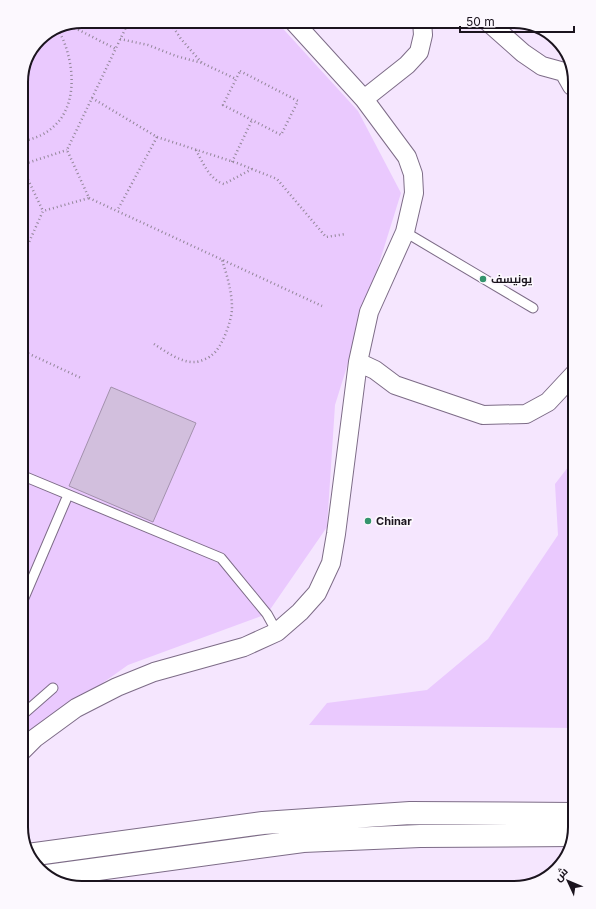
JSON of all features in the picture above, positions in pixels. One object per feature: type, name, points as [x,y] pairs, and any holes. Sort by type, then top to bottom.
[{"type":"main road","points":[[35,854],[262,823],[410,813],[568,814]]},
{"type":"main road","points":[[56,875],[303,841],[420,836],[568,835]]},
{"type":"street","points":[[28,745],[35,738],[76,708],[117,687],[154,672],[244,647],[277,632],[300,612],[317,593],[331,563],[358,362],[369,312],[405,232],[414,193],[413,174],[407,157],[364,99],[299,28]]},
{"type":"street","points":[[364,99],[407,65],[419,52],[423,35],[422,28]]},
{"type":"street","points":[[495,28],[524,53],[542,66],[565,66]]},
{"type":"street","points":[[358,362],[375,370],[396,385],[483,415],[526,414],[548,402],[568,381]]},
{"type":"lane","points":[[405,232],[533,308]]},
{"type":"lane","points":[[28,478],[221,558],[267,614],[277,632]]},
{"type":"lane","points":[[28,589],[68,495]]},
{"type":"lane","points":[[28,710],[53,688]]},
{"type":"path","points":[[28,163],[67,150],[126,28]]},
{"type":"path","points":[[173,28],[180,39],[202,63]]},
{"type":"path","points":[[76,29],[116,49]]},
{"type":"path","points":[[28,140],[37,138],[53,128],[65,112],[72,89],[72,73],[67,50],[60,33]]},
{"type":"path","points":[[120,40],[148,45],[176,56],[202,63],[236,79]]},
{"type":"path","points":[[240,71],[298,101],[281,135],[223,105],[236,79],[240,71]]},
{"type":"path","points":[[92,98],[157,137],[277,179],[326,237],[346,234]]},
{"type":"path","points":[[232,162],[252,120]]},
{"type":"path","points":[[117,211],[157,137]]},
{"type":"path","points":[[67,150],[89,198],[322,306]]},
{"type":"path","points":[[196,150],[208,172],[217,182],[224,184],[252,169]]},
{"type":"path","points":[[28,180],[43,211],[28,244]]},
{"type":"path","points":[[43,211],[89,198]]},
{"type":"path","points":[[154,344],[184,361],[196,362],[212,355],[224,338],[229,325],[232,309],[222,260]]},
{"type":"path","points":[[28,353],[81,378]]},
{"type":"shaded area","points":[[282,28],[358,111],[401,193],[335,405],[327,527],[267,614],[128,665],[28,736],[28,78],[30,68],[39,49],[46,41],[55,35],[71,29]]},
{"type":"shaded area","points":[[568,467],[568,728],[309,725],[327,703],[427,690],[488,639],[558,535],[555,484]]},
{"type":"building","points":[[111,387],[196,423],[153,522],[69,486]]},
{"type":"place","name":"يونيسف","points":[[483,279]]},
{"type":"place","name":"Chinar","points":[[368,521]]}]
